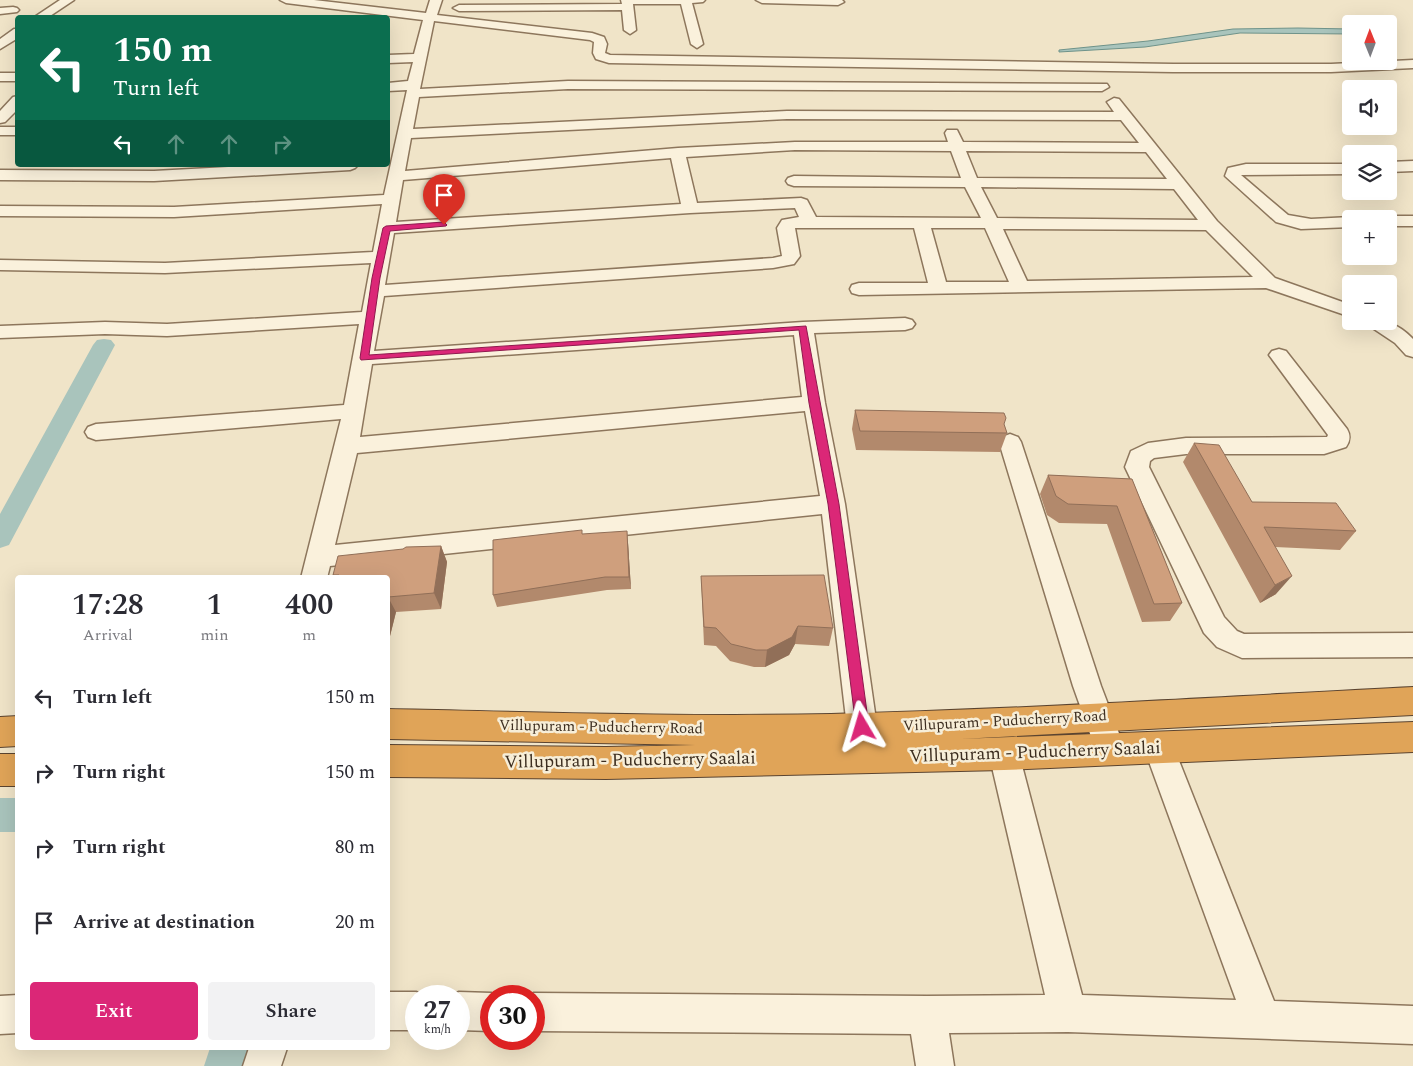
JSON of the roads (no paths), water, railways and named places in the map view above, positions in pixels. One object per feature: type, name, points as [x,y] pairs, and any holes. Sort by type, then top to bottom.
[{"type":"highway","name":"Villupuram - Puducherry Road","points":[[390,724],[766,744],[862,727],[995,724],[1413,701]]},
{"type":"highway","points":[[0,732],[15,731]]},
{"type":"highway","name":"Villupuram - Puducherry Saalai","points":[[390,761],[606,763],[766,744],[1004,754],[1413,738]]},
{"type":"highway","points":[[0,770],[15,770]]},
{"type":"street","points":[[43,15],[68,0]]},
{"type":"street","points":[[286,0],[432,13],[592,37],[600,40],[600,56],[609,59],[1173,68],[1311,68],[1413,64]]},
{"type":"street","points":[[686,0],[697,44]]},
{"type":"street","points":[[407,27],[432,13],[627,2],[699,0]]},
{"type":"street","points":[[762,0],[838,2]]},
{"type":"street","points":[[627,2],[630,30]]},
{"type":"street","points":[[0,11],[13,10]]},
{"type":"street","points":[[432,13],[414,89],[399,129],[392,199],[374,290],[364,358],[347,446],[317,567],[834,504]]},
{"type":"street","points":[[0,46],[15,34]]},
{"type":"street","points":[[0,46],[15,47]]},
{"type":"street","points":[[390,59],[420,58]]},
{"type":"street","points":[[1086,66],[1211,226],[1268,282]]},
{"type":"street","points":[[0,77],[15,77]]},
{"type":"street","points":[[390,87],[414,89],[568,86],[929,85],[1102,87]]},
{"type":"street","points":[[929,85],[958,147],[971,184],[992,224],[1020,286]]},
{"type":"street","points":[[782,86],[795,146],[794,181],[810,222]]},
{"type":"street","points":[[0,97],[15,98]]},
{"type":"street","points":[[0,119],[15,102]]},
{"type":"street","points":[[399,129],[787,115],[1125,116]]},
{"type":"street","points":[[0,132],[15,132]]},
{"type":"street","points":[[394,167],[795,146],[1150,148]]},
{"type":"street","points":[[678,153],[690,208]]},
{"type":"street","points":[[1397,167],[1413,166]]},
{"type":"street","points":[[0,175],[145,176],[306,167]]},
{"type":"street","points":[[1342,168],[1246,169],[1234,171],[1233,176],[1275,214],[1290,221],[1304,224],[1342,222]]},
{"type":"street","points":[[794,181],[971,184],[1179,184]]},
{"type":"street","points":[[0,211],[174,212],[392,199]]},
{"type":"street","points":[[386,228],[690,208],[801,203]]},
{"type":"street","points":[[1397,221],[1413,221]]},
{"type":"street","points":[[374,290],[773,263],[788,260],[791,256],[786,228],[788,224],[810,222],[1211,226]]},
{"type":"street","points":[[921,223],[938,287]]},
{"type":"street","points":[[0,265],[165,268],[380,258]]},
{"type":"street","points":[[859,289],[1181,285],[1268,282],[1342,307]]},
{"type":"street","points":[[0,332],[105,328],[168,330],[371,317]]},
{"type":"street","points":[[364,358],[803,328],[905,324]]},
{"type":"street","points":[[803,328],[814,403],[834,504],[862,727]]},
{"type":"street","points":[[1388,330],[1402,339],[1412,350]]},
{"type":"street","points":[[1279,355],[1339,434],[1338,442],[1324,446],[1186,446],[1148,451],[1140,458],[1137,467],[1214,625],[1226,639],[1242,646],[1413,645]]},
{"type":"street","points":[[347,446],[814,403]]},
{"type":"street","points":[[96,432],[354,411]]},
{"type":"street","points":[[1010,442],[1087,686],[1110,749]]},
{"type":"street","points":[[1159,748],[1262,1020]]},
{"type":"street","points":[[1004,754],[1068,1013]]},
{"type":"street","points":[[390,1011],[405,1011]]},
{"type":"street","points":[[545,1012],[927,1015],[1068,1013],[1413,1025]]},
{"type":"street","points":[[0,1014],[15,1014]]},
{"type":"street","points":[[927,1015],[935,1066]]},
{"type":"street","points":[[262,1066],[267,1050]]},
{"type":"water","points":[[1233,29],[1342,29],[1342,34],[1240,33],[1145,47],[1059,52],[1059,50],[1148,41]]},
{"type":"waterway","points":[[0,538],[104,345]]},
{"type":"waterway","points":[[0,815],[15,815]]},
{"type":"waterway","points":[[224,1066],[229,1050]]}]
